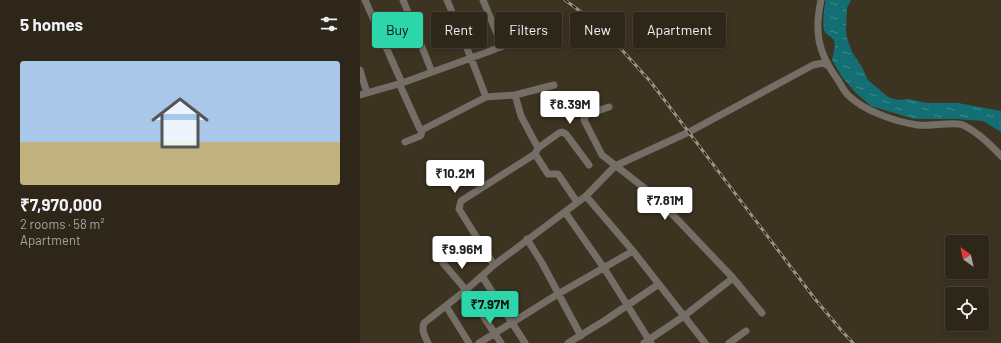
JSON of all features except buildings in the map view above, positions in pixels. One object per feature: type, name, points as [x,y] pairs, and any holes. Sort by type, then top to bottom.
[{"type":"street","points":[[365,0],[418,125],[422,130]]},
{"type":"street","points":[[403,0],[432,72]]},
{"type":"street","points":[[447,0],[486,97]]},
{"type":"street","points":[[483,0],[495,29]]},
{"type":"street","points":[[821,0],[817,29],[820,44],[827,65],[848,95],[859,104],[894,120],[919,125],[962,124],[991,145],[1001,156]]},
{"type":"street","points":[[360,96],[497,48]]},
{"type":"street","points":[[428,343],[422,327],[424,323],[466,290],[494,264],[586,196],[615,166],[689,132],[813,65],[823,63],[827,65]]},
{"type":"street","points":[[360,70],[368,93]]},
{"type":"street","points":[[404,142],[420,136],[422,130],[486,97],[515,95],[554,85]]},
{"type":"street","points":[[515,95],[521,116],[548,174],[558,174],[577,202]]},
{"type":"street","points":[[609,107],[586,115],[584,120],[602,155],[656,197],[733,278],[762,313]]},
{"type":"street","points":[[494,264],[459,208],[461,201],[537,151],[559,133],[563,132],[566,134],[589,165]]},
{"type":"street","points":[[586,196],[633,251],[705,343]]},
{"type":"street","points":[[565,212],[604,268],[628,306],[648,342],[733,278]]},
{"type":"street","points":[[527,239],[542,263],[581,336]]},
{"type":"street","points":[[478,343],[558,294],[633,251]]},
{"type":"street","points":[[443,263],[466,290],[501,343]]},
{"type":"street","points":[[482,276],[525,343]]},
{"type":"street","points":[[568,343],[628,306],[658,284]]},
{"type":"street","points":[[446,306],[469,343]]},
{"type":"street","points":[[729,343],[746,330]]},
{"type":"water","points":[[826,0],[851,0],[847,8],[846,30],[852,52],[862,67],[868,80],[888,97],[898,100],[908,99],[927,103],[958,103],[1001,111],[1001,132],[983,121],[957,119],[914,119],[871,106],[856,93],[842,77],[832,60],[835,43],[824,29],[824,11]]},
{"type":"railway","points":[[565,0],[588,17],[611,38],[650,81],[815,299],[853,343]]}]
